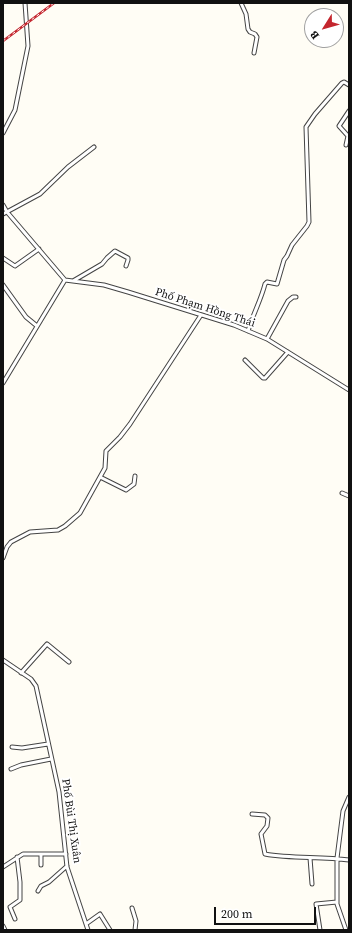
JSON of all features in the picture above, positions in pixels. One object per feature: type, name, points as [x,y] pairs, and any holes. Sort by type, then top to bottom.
[{"type":"street","points":[[3,133],[15,110],[28,46],[25,3]]},
{"type":"street","points":[[241,3],[246,14],[248,29],[257,37],[254,53]]},
{"type":"street","points":[[248,330],[253,314],[261,299],[265,284],[267,282],[277,284],[284,260],[293,244],[308,224],[306,128],[315,114],[342,82],[347,84],[349,79]]},
{"type":"street","points":[[346,145],[348,136],[339,126],[349,111]]},
{"type":"street","points":[[3,214],[40,194],[68,167],[94,147]]},
{"type":"street","points":[[3,205],[7,212],[65,280],[3,383]]},
{"type":"street","points":[[3,258],[15,266],[39,249]]},
{"type":"street","points":[[73,281],[102,264],[115,251],[128,258],[126,266]]},
{"type":"street","name":"Phố Phạm Hồng Thái","points":[[65,280],[104,285],[248,330],[267,339],[349,390]]},
{"type":"street","points":[[3,286],[26,317],[37,326]]},
{"type":"street","points":[[267,339],[288,301],[293,297],[296,297]]},
{"type":"street","points":[[3,558],[9,544],[26,533],[33,531],[55,530],[65,526],[82,510],[106,465],[106,451],[130,424],[201,315]]},
{"type":"street","points":[[245,360],[264,378],[288,352]]},
{"type":"street","points":[[100,477],[126,490],[134,484],[135,476]]},
{"type":"street","points":[[342,493],[349,496]]},
{"type":"street","points":[[20,672],[47,644],[69,662]]},
{"type":"street","name":"Phố Bùi Thị Xuân","points":[[3,660],[31,679],[36,686],[59,792],[67,866],[88,930]]},
{"type":"street","points":[[12,747],[22,748],[48,744]]},
{"type":"street","points":[[11,769],[21,765],[51,759]]},
{"type":"street","points":[[346,930],[337,902],[337,858],[342,818],[349,797]]},
{"type":"street","points":[[252,814],[265,815],[268,818],[266,826],[261,834],[265,854],[349,860]]},
{"type":"street","points":[[3,867],[27,853],[66,854]]},
{"type":"street","points":[[41,854],[41,865]]},
{"type":"street","points":[[15,920],[10,907],[20,900],[17,858]]},
{"type":"street","points":[[310,858],[312,884]]},
{"type":"street","points":[[38,891],[41,886],[67,866]]},
{"type":"street","points":[[320,930],[316,904],[337,902]]},
{"type":"street","points":[[132,908],[136,921],[135,930]]},
{"type":"street","points":[[86,924],[100,914],[110,930]]},
{"type":"street","points":[[344,926],[349,924]]},
{"type":"street","points":[[3,926],[5,930]]},
{"type":"railway","points":[[3,41],[54,3]]}]
